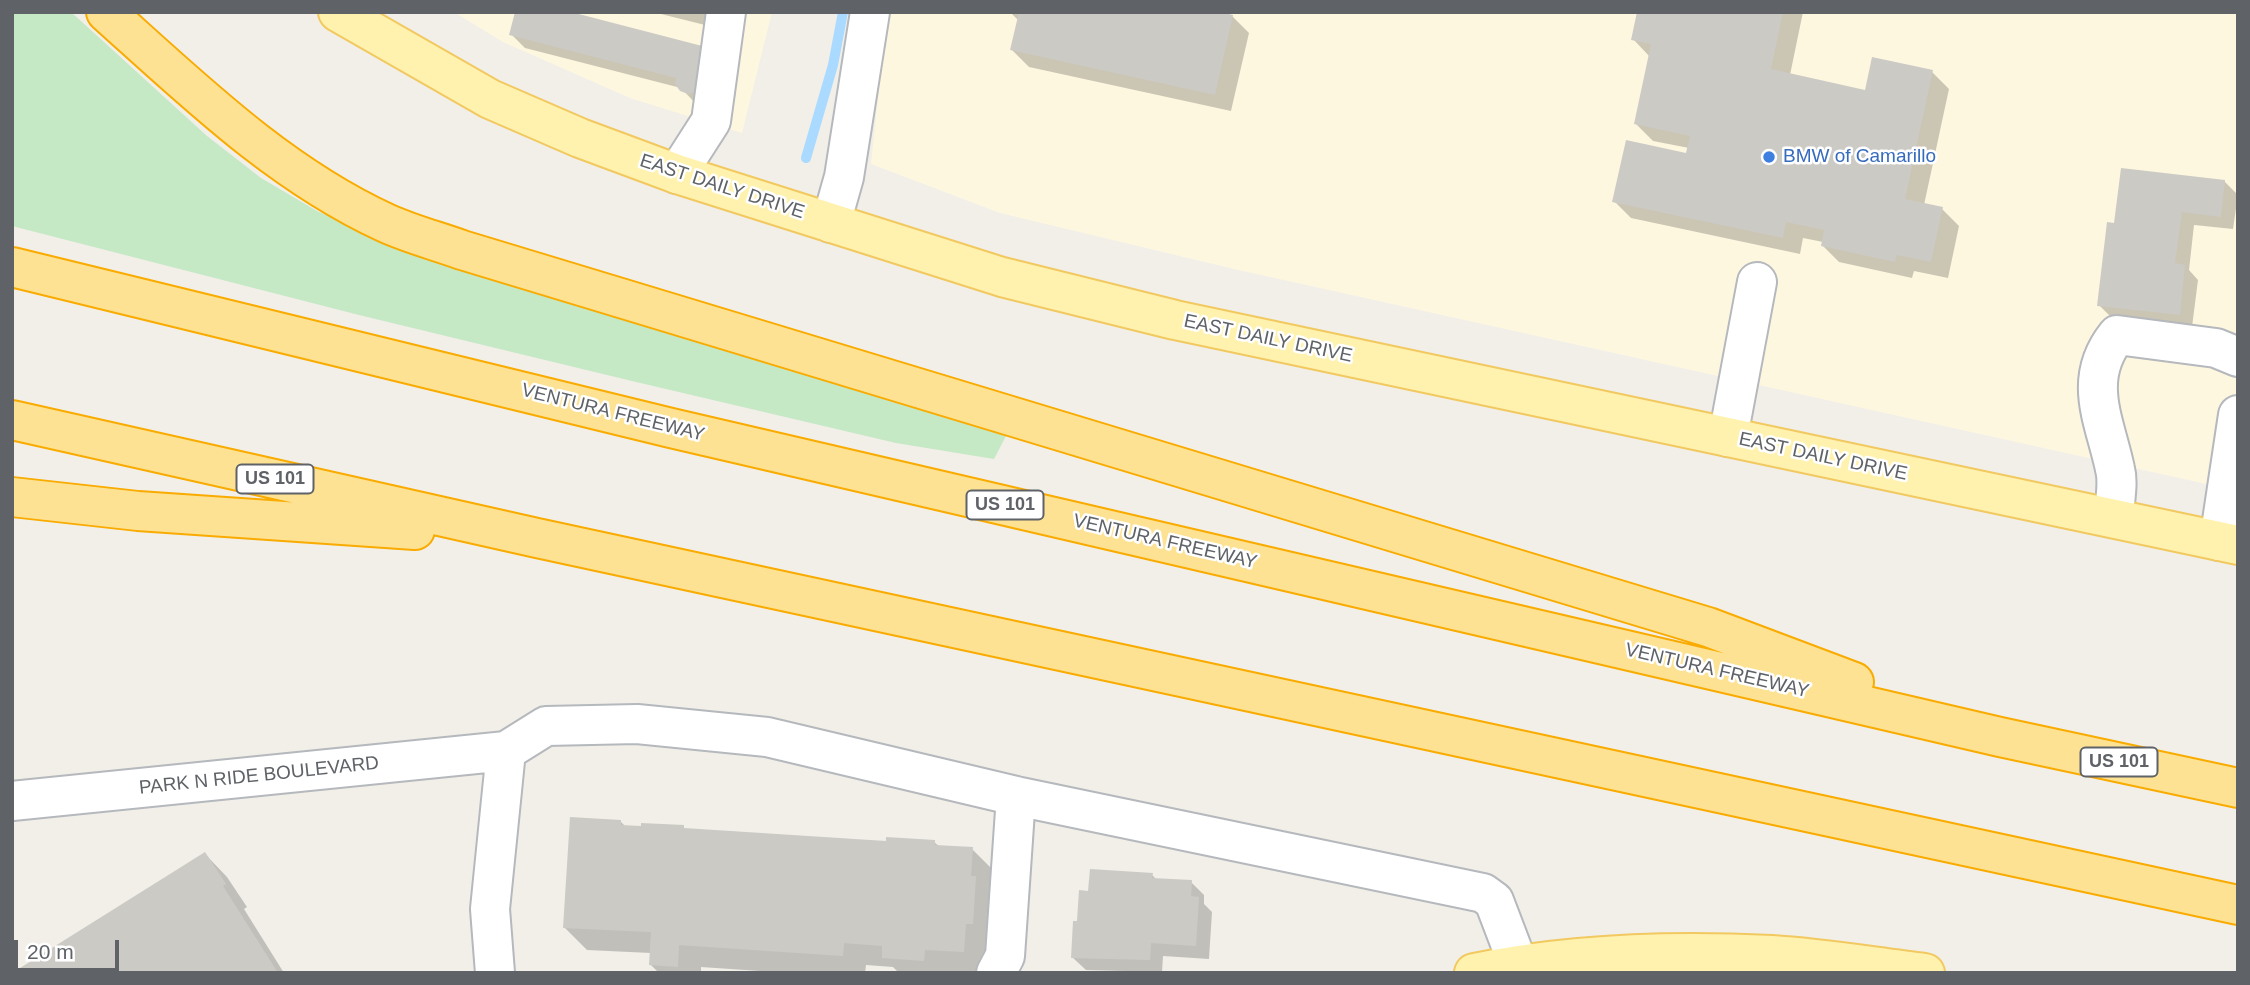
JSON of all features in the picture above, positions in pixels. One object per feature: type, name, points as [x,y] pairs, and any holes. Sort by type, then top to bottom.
[{"type":"highway","points":[[106,12],[214,108],[291,169],[387,224],[502,262],[1707,627],[2000,737]]},
{"type":"highway","name":"VENTURA FREEWAY","points":[[12,267],[684,431],[2000,737],[2238,788]]},
{"type":"highway","name":"US 101","points":[[12,419],[537,538],[2238,905]]},
{"type":"highway","points":[[12,497],[138,511],[537,538]]},
{"type":"main road","name":"EAST DAILY DRIVE","points":[[338,12],[382,24],[490,99],[580,138],[677,174],[1002,277],[1096,302],[2228,543]]},
{"type":"main road","points":[[1474,973],[1518,964],[1659,953],[1761,955],[1925,973]]},
{"type":"street","points":[[677,174],[710,121],[726,12]]},
{"type":"street","points":[[831,223],[844,177],[870,12]]},
{"type":"street","points":[[1728,437],[1757,282]]},
{"type":"street","points":[[2114,518],[2116,472],[2101,419],[2097,382],[2106,350],[2117,335],[2216,348],[2238,357]]},
{"type":"street","points":[[2228,543],[2238,415]]},
{"type":"street","points":[[495,973],[489,909],[506,751],[546,726],[636,724],[767,737],[1016,796],[1483,893],[1494,901],[1518,964]]},
{"type":"street","name":"PARK N RIDE BOULEVARD","points":[[12,801],[506,751]]},
{"type":"street","points":[[996,973],[1005,956],[1016,796]]},
{"type":"shaded area","points":[[454,12],[772,12],[742,133],[630,98],[503,42]]},
{"type":"shaded area","points":[[887,12],[2238,12],[2238,491],[1234,269],[1000,213],[871,164]]},
{"type":"green space","points":[[12,12],[71,12],[207,136],[261,178],[317,211],[385,242],[1007,434],[994,459],[896,443],[359,315],[12,226]]},
{"type":"building","points":[[515,12],[571,12],[706,47],[697,91],[688,94],[680,91],[675,84],[676,78],[509,35]]},
{"type":"building","points":[[1019,12],[1221,12],[1233,15],[1215,95],[1010,50]]},
{"type":"building","points":[[1637,12],[1783,12],[1771,69],[1865,90],[1872,57],[1933,70],[1905,199],[1943,207],[1931,262],[1897,255],[1895,262],[1821,246],[1824,230],[1786,222],[1783,238],[1612,202],[1626,140],[1686,153],[1690,136],[1634,124],[1651,44],[1631,40]]},
{"type":"building","points":[[2121,168],[2225,180],[2221,217],[2182,212],[2175,263],[2185,265],[2180,315],[2097,306],[2107,222],[2114,223]]},
{"type":"building","points":[[570,817],[621,820],[621,825],[684,825],[684,828],[886,841],[886,837],[935,840],[935,845],[973,847],[971,876],[976,876],[973,924],[966,924],[964,952],[925,950],[924,961],[882,958],[882,946],[844,943],[843,956],[679,945],[678,967],[649,965],[651,932],[563,928]]},
{"type":"building","points":[[205,852],[226,884],[223,886],[278,973],[12,973]]},
{"type":"building","points":[[1090,869],[1153,873],[1152,878],[1192,880],[1191,896],[1199,897],[1196,946],[1151,943],[1150,960],[1071,958],[1073,921],[1077,921],[1079,890],[1088,891]]},
{"type":"waterway","points":[[806,158],[833,65],[843,12]]},
{"type":"place","name":"BMW of Camarillo","points":[[1769,157]]}]
